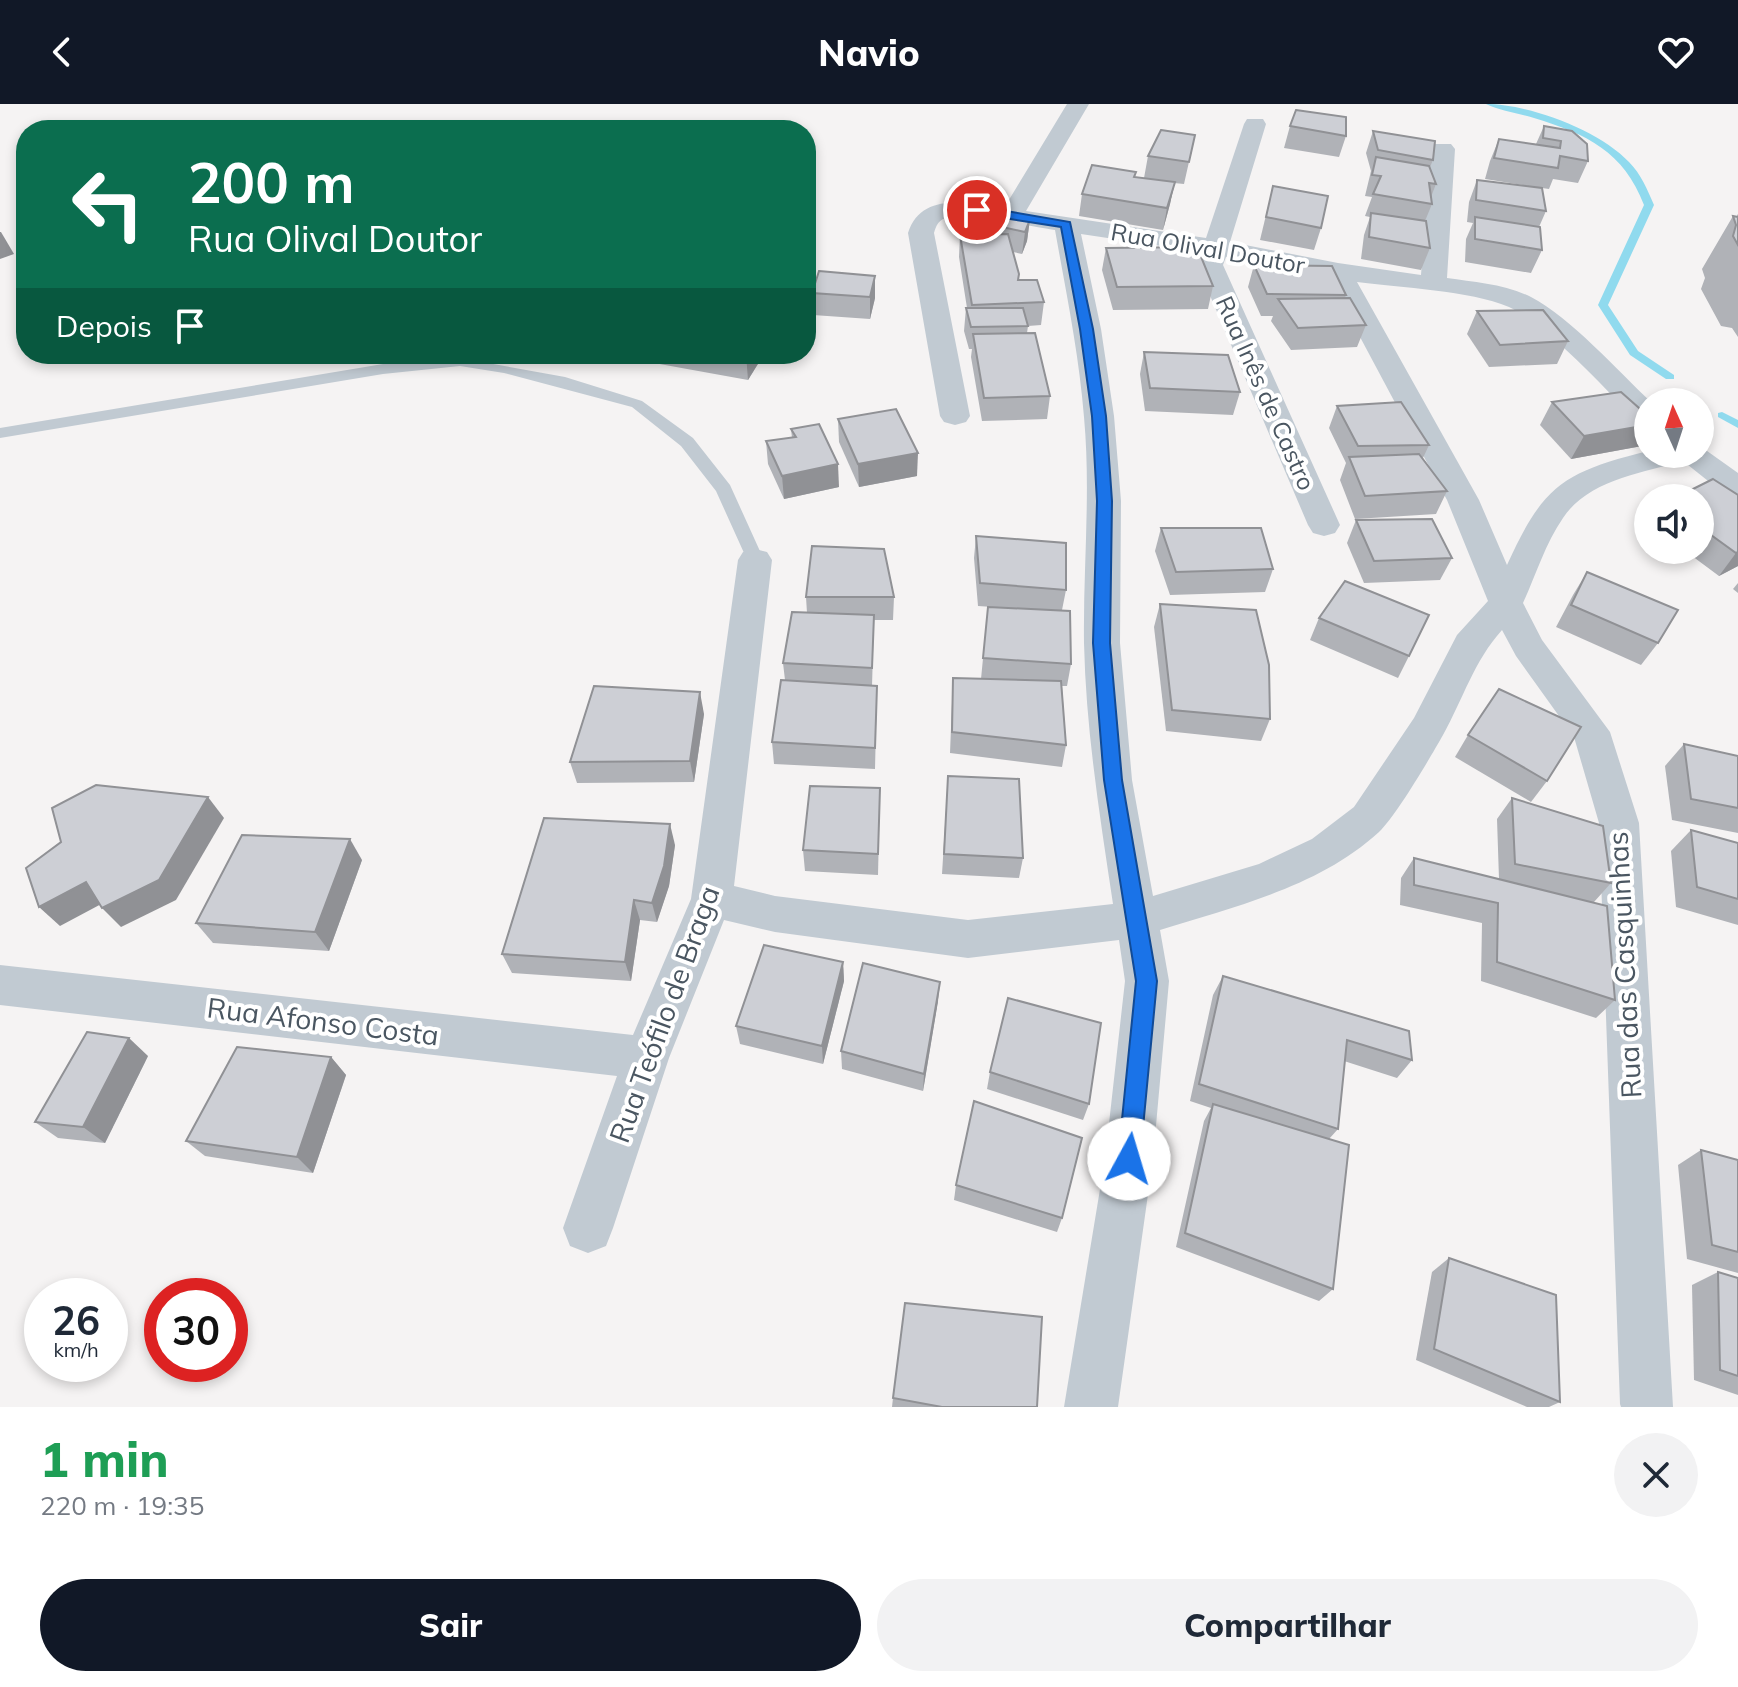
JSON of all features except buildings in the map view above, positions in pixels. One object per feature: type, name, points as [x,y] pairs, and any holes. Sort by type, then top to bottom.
[{"type":"street","points":[[1011,216],[1078,104]]},
{"type":"street","name":"Rua Inês de Castro","points":[[1255,124],[1210,265],[1324,525]]},
{"type":"street","points":[[1433,283],[1443,149]]},
{"type":"street","name":"Rua Olival Doutor","points":[[955,416],[921,233],[923,222],[932,214],[949,209],[1216,247],[1338,271],[1489,292],[1520,302],[1547,320],[1634,402]]},
{"type":"street","points":[[1066,224],[1087,329],[1099,416],[1105,501],[1102,643],[1113,780],[1147,981],[1129,1159],[1091,1407]]},
{"type":"street","name":"Rua das Casquinhas","points":[[1338,271],[1463,500],[1528,647],[1591,732],[1619,823],[1647,1404]]},
{"type":"street","points":[[712,899],[775,914],[968,939],[1138,919],[1269,878],[1326,851],[1368,818],[1429,726],[1469,644],[1506,603],[1554,506],[1590,482],[1634,467]]},
{"type":"street","points":[[1712,468],[1738,489]]},
{"type":"street","name":"Rua Teófilo de Braga","points":[[588,1228],[646,1058],[712,899],[755,560]]},
{"type":"street","name":"Rua Afonso Costa","points":[[0,985],[646,1058]]},
{"type":"lane","points":[[0,433],[383,369],[438,364]]},
{"type":"lane","points":[[475,364],[565,382],[637,404],[687,442],[724,489],[755,560]]},
{"type":"waterway","points":[[1490,104],[1537,116],[1585,135],[1626,163],[1640,182],[1649,205],[1603,305],[1634,353],[1670,377]]},
{"type":"waterway","points":[[1722,415],[1738,425]]},
{"type":"route","points":[[977,210],[1066,224],[1087,329],[1099,416],[1105,501],[1102,643],[1113,780],[1147,981],[1129,1159]]}]
